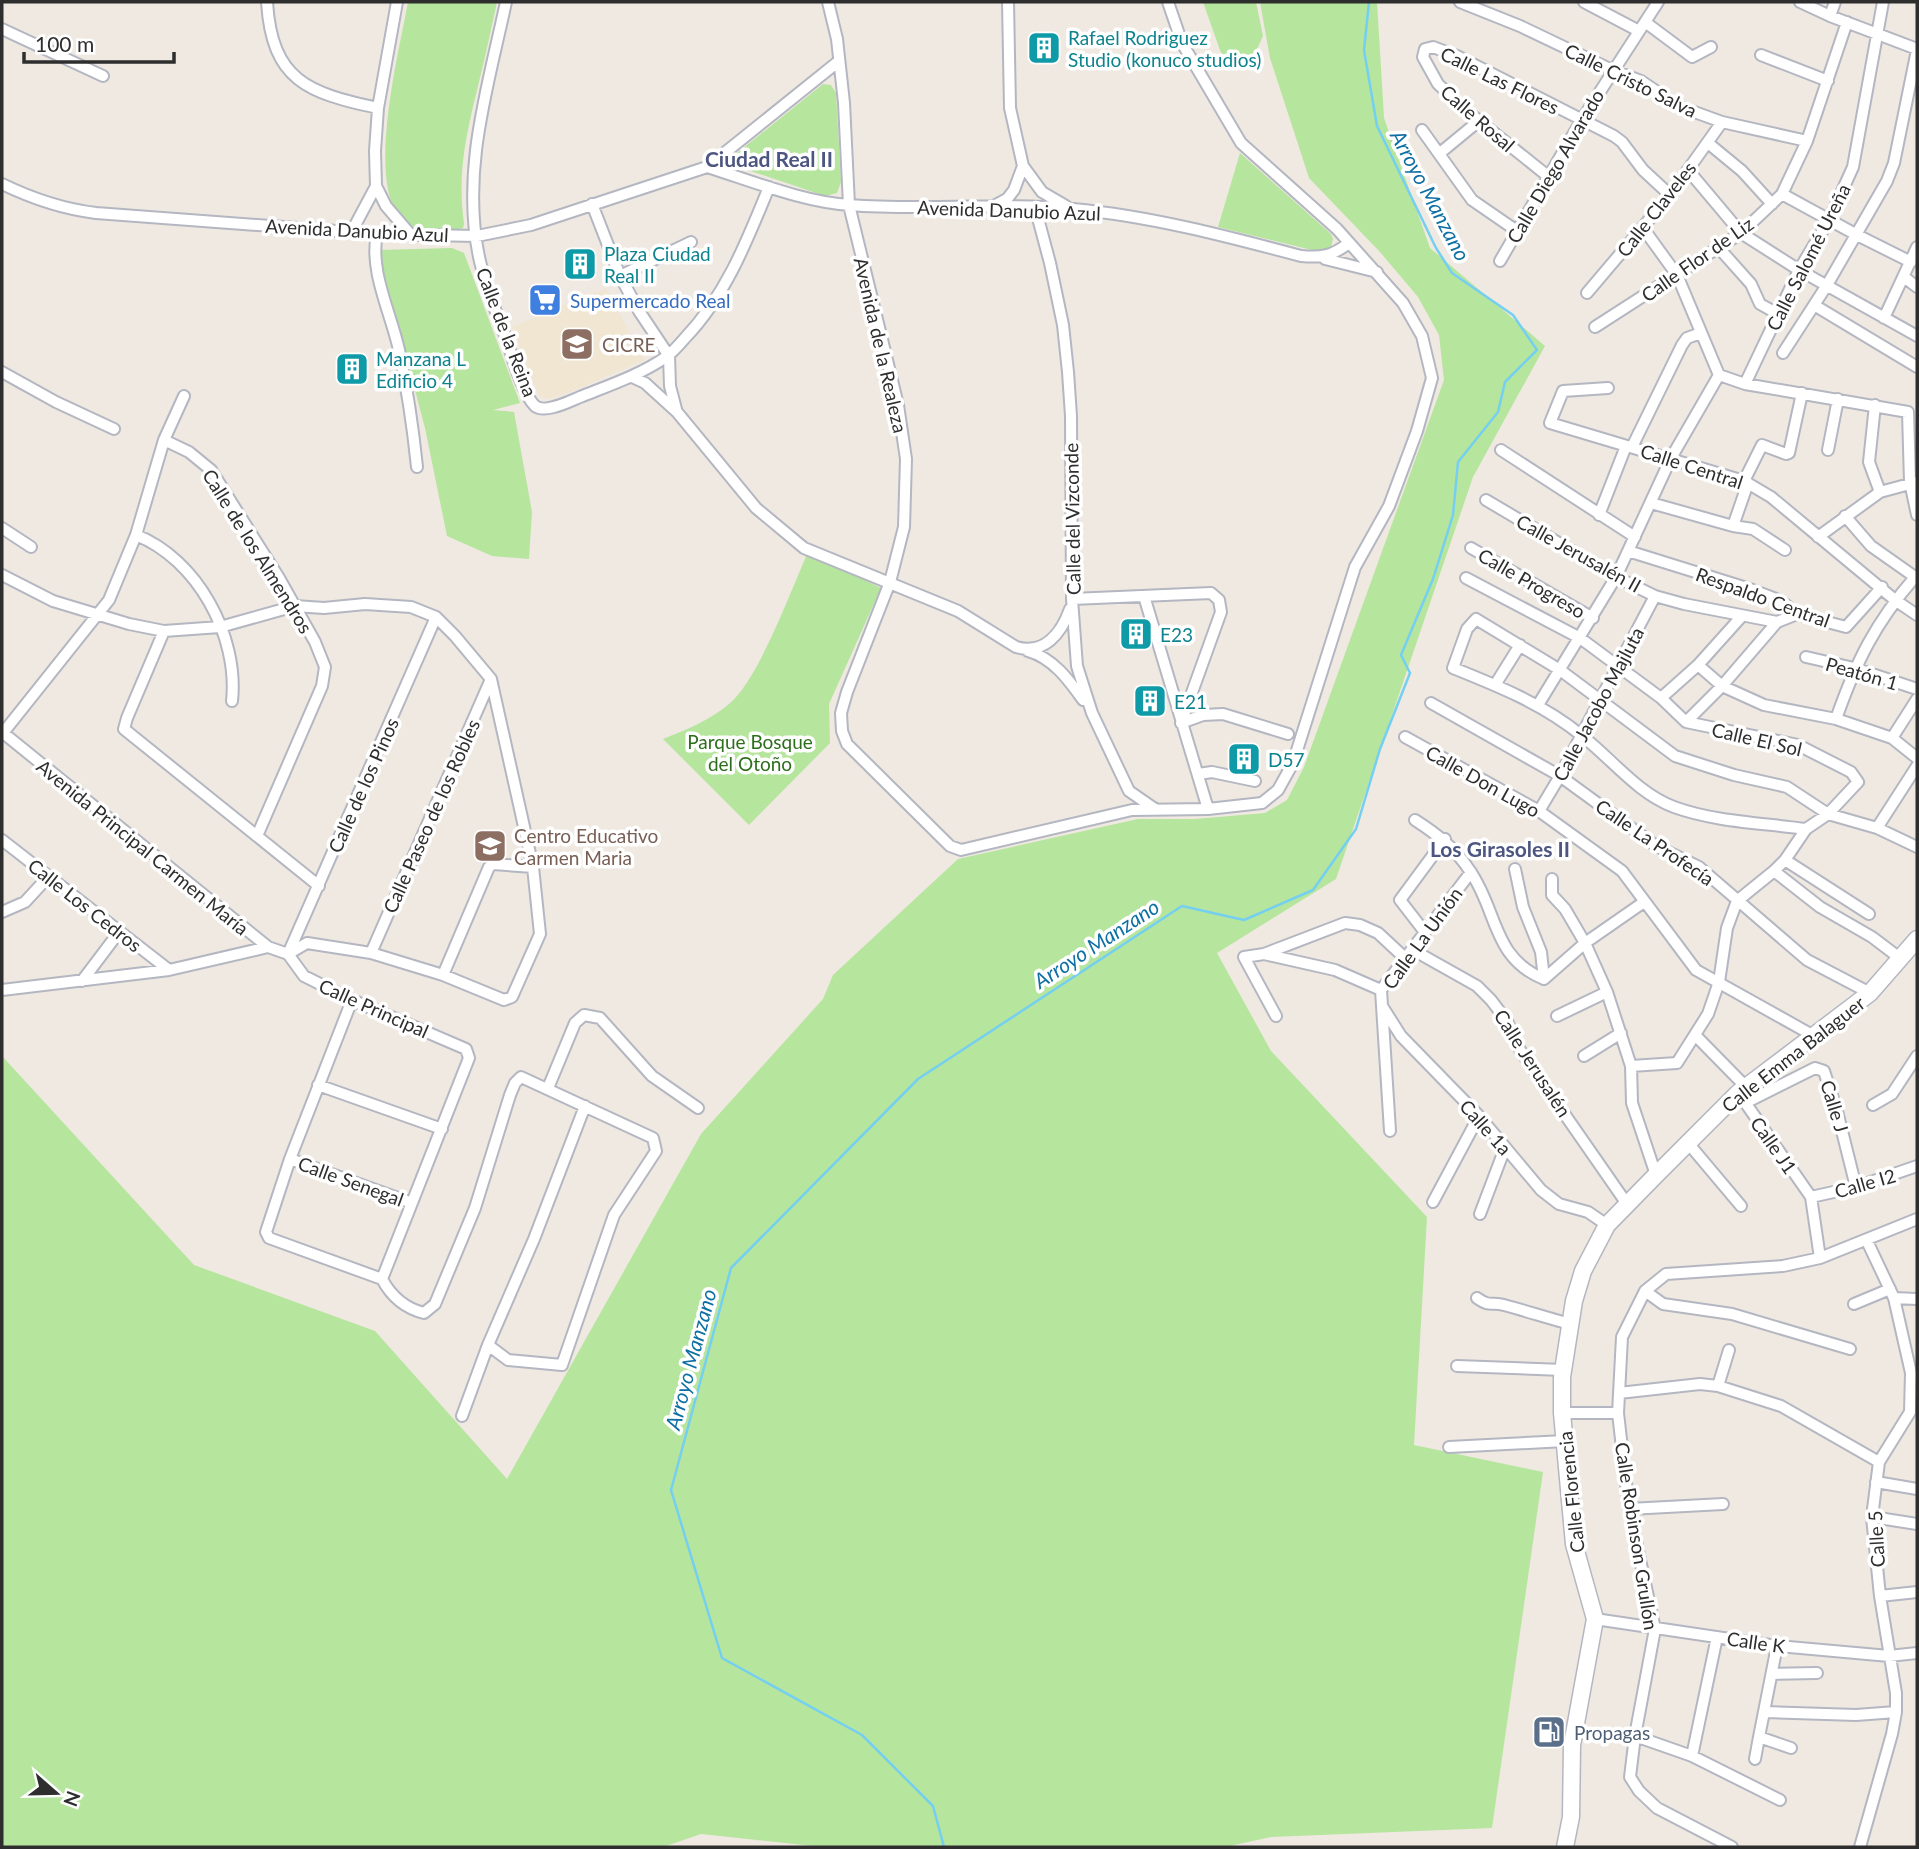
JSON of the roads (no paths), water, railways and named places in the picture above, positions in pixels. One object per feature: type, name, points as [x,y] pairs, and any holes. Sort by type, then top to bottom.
[{"type":"street","points":[[267,2],[273,43],[286,68],[315,92],[378,108]]},
{"type":"street","points":[[397,2],[378,108],[376,186],[386,206],[411,235]]},
{"type":"street","name":"Calle de la Reina","points":[[506,2],[474,153],[472,208],[479,258],[490,294],[534,405],[547,408],[632,377],[668,356],[698,325],[720,295],[736,265],[769,187]]},
{"type":"street","name":"Avenida de la Realeza","points":[[828,2],[837,39],[844,103],[849,205],[898,405],[906,459],[904,527],[890,582],[847,692],[841,713],[842,731],[847,744],[950,846],[961,850],[1122,812]]},
{"type":"street","points":[[1007,2],[1009,97],[1023,166],[1042,192],[1070,208]]},
{"type":"street","points":[[1122,812],[1208,809],[1262,803],[1278,790],[1293,763],[1355,567],[1389,506],[1417,431],[1432,378],[1422,336],[1403,303],[1337,229],[1241,143],[1182,43],[1168,2]]},
{"type":"street","name":"Calle Cristo Salva","points":[[1460,2],[1475,5],[1612,70],[1641,80],[1678,106],[1722,122],[1807,141]]},
{"type":"street","points":[[1584,2],[1642,27],[1692,57],[1711,47]]},
{"type":"street","name":"Calle Diego Alvarado","points":[[1500,261],[1612,70],[1658,2]]},
{"type":"street","points":[[1783,353],[1827,285],[1887,181],[1894,163],[1917,49],[1800,2]]},
{"type":"street","points":[[1830,16],[1835,2]]},
{"type":"street","name":"Calle Salomé Ureña","points":[[1745,384],[1799,270],[1829,220],[1853,167],[1884,2]]},
{"type":"street","name":"Calle Flor de Liz","points":[[1595,327],[1741,233],[1782,194],[1807,141],[1847,23]]},
{"type":"street","points":[[2,29],[103,76]]},
{"type":"street","name":"Calle Las Flores","points":[[1424,49],[1433,47],[1457,56],[1614,136],[1622,142],[1643,170],[1670,195]]},
{"type":"street","name":"Calle Rosal","points":[[1424,49],[1423,57],[1438,84],[1463,108],[1549,177]]},
{"type":"street","points":[[1762,55],[1828,81]]},
{"type":"street","name":"Avenida Danubio Azul","points":[[2,184],[42,202],[69,210],[377,234],[477,236],[531,225],[707,167],[839,61]]},
{"type":"street","points":[[1440,153],[1480,120]]},
{"type":"street","name":"Calle Claveles","points":[[1587,293],[1670,195],[1722,122]]},
{"type":"street","points":[[1422,130],[1472,200],[1517,231]]},
{"type":"street","points":[[1708,143],[1742,172],[1772,204]]},
{"type":"street","points":[[994,206],[1007,199],[1014,190],[1023,166]]},
{"type":"street","name":"Avenida Danubio Azul","points":[[707,167],[769,187],[849,205],[1070,208],[1152,219],[1301,257],[1322,258],[1377,272]]},
{"type":"street","points":[[1688,170],[1741,233],[1799,270],[1917,336]]},
{"type":"street","points":[[352,231],[376,186]]},
{"type":"street","points":[[1782,194],[1911,262]]},
{"type":"street","points":[[592,204],[620,276],[668,356],[670,386],[677,412]]},
{"type":"street","name":"Calle del Vizconde","points":[[1034,207],[1051,263],[1067,360],[1071,416],[1072,598],[1077,666],[1092,713],[1129,791]]},
{"type":"street","points":[[1643,229],[1677,275],[1719,375],[1745,384],[1912,409],[1917,515]]},
{"type":"street","points":[[377,234],[374,248],[376,265],[398,348],[417,467]]},
{"type":"street","points":[[620,276],[691,242]]},
{"type":"street","points":[[1322,258],[1335,254],[1349,243]]},
{"type":"street","points":[[1718,247],[1751,284],[1760,304],[1778,314]]},
{"type":"street","points":[[1884,318],[1917,247]]},
{"type":"street","points":[[1904,277],[1917,287]]},
{"type":"street","points":[[1814,305],[1917,367]]},
{"type":"street","points":[[1599,515],[1629,447],[1682,345],[1687,338],[1701,333]]},
{"type":"street","points":[[2,372],[56,402],[114,429]]},
{"type":"street","points":[[1538,705],[1616,578],[1671,458],[1719,375]]},
{"type":"street","points":[[632,377],[645,383],[677,412],[756,508],[804,548],[957,611],[1016,648],[1037,654],[1067,677],[1092,713]]},
{"type":"street","name":"Calle Central","points":[[1608,387],[1563,391],[1550,423],[1746,482],[1771,497],[1895,600],[1917,615]]},
{"type":"street","points":[[1732,526],[1746,482],[1762,445],[1789,453],[1802,393]]},
{"type":"street","points":[[2,733],[109,600],[136,535],[164,440],[184,396]]},
{"type":"street","points":[[1828,450],[1838,400]]},
{"type":"street","points":[[1875,405],[1869,461],[1880,492]]},
{"type":"street","name":"Calle de los Almendros","points":[[164,440],[189,452],[211,470],[295,606],[325,667],[322,686],[257,836]]},
{"type":"street","points":[[1501,450],[1634,537]]},
{"type":"street","points":[[1818,537],[1880,492],[1914,482]]},
{"type":"street","name":"Calle Jerusalén II","points":[[1486,500],[1616,578],[1655,596],[1777,622]]},
{"type":"street","points":[[1651,503],[1732,526],[1753,529],[1785,550]]},
{"type":"street","points":[[1836,719],[1854,668],[1877,626],[1915,577],[1871,546],[1845,516]]},
{"type":"street","points":[[2,528],[31,547]]},
{"type":"street","points":[[136,535],[154,542],[179,561],[205,596],[220,627],[232,670],[232,701]]},
{"type":"street","name":"Calle Progreso","points":[[1471,548],[1593,618]]},
{"type":"street","name":"Respaldo Central","points":[[1628,551],[1750,589],[1781,601],[1797,614],[1846,627],[1882,587]]},
{"type":"street","points":[[2,575],[53,601],[129,624],[164,631],[220,627],[295,606],[324,608],[365,604],[411,607],[436,617],[491,679],[533,867],[540,934],[512,997],[504,1000],[443,975],[372,953],[307,943],[288,954]]},
{"type":"street","name":"Calle El Sol","points":[[1466,578],[1580,638],[1661,698],[1686,722],[1798,745],[1851,772],[1858,782],[1828,814],[1806,829],[1786,860],[1737,901]]},
{"type":"street","points":[[1016,648],[1035,649],[1048,642],[1065,621],[1072,598],[1212,593],[1219,600],[1221,612],[1181,723]]},
{"type":"street","points":[[1144,596],[1208,809]]},
{"type":"street","name":"Calle Jacobo Majluta","points":[[1539,811],[1620,666],[1655,596]]},
{"type":"street","points":[[1686,722],[1722,686],[1777,622],[1797,614]]},
{"type":"street","points":[[1661,698],[1698,665],[1742,616]]},
{"type":"street","name":"Calle de los Pinos","points":[[288,954],[436,617]]},
{"type":"street","points":[[1806,829],[1715,817],[1674,807],[1647,793],[1581,734],[1538,705],[1454,668],[1467,629],[1476,619],[1520,645],[1560,670],[1675,755],[1734,775],[1787,787],[1828,814],[1877,828],[1917,847]]},
{"type":"street","points":[[164,631],[124,729],[319,886]]},
{"type":"street","points":[[1495,685],[1520,645]]},
{"type":"street","name":"Peatón 1","points":[[1806,657],[1854,668],[1917,689]]},
{"type":"street","points":[[1698,665],[1722,686],[1764,705],[1836,719],[1892,738],[1917,758]]},
{"type":"street","name":"Calle Paseo de los Robles","points":[[372,953],[491,679]]},
{"type":"street","points":[[1892,738],[1917,699]]},
{"type":"street","name":"Calle La Profecía","points":[[1431,703],[1560,776],[1656,846],[1699,867],[1807,960],[1870,993]]},
{"type":"street","points":[[1181,723],[1203,715],[1223,714],[1289,734]]},
{"type":"street","name":"Avenida Principal Carmen María","points":[[2,733],[268,947],[288,954]]},
{"type":"street","name":"Calle Don Lugo","points":[[1405,737],[1539,811],[1622,871],[1696,970],[1814,1036]]},
{"type":"street","points":[[1877,828],[1917,766]]},
{"type":"street","points":[[1198,774],[1212,772],[1255,781]]},
{"type":"street","points":[[1122,812],[1128,803],[1129,791],[1156,809]]},
{"type":"street","points":[[1415,820],[1445,839],[1471,872],[1502,942],[1526,972],[1544,979]]},
{"type":"street","points":[[1424,931],[1400,901],[1445,839]]},
{"type":"street","name":"Calle Los Cedros","points":[[2,840],[169,970]]},
{"type":"street","points":[[1786,860],[1869,914]]},
{"type":"street","points":[[443,975],[489,867],[493,864],[533,867]]},
{"type":"street","points":[[1515,869],[1523,907],[1541,952],[1544,979]]},
{"type":"street","points":[[1774,871],[1820,907],[1872,936],[1912,949]]},
{"type":"street","name":"Calle La Unión","points":[[1390,1132],[1381,990],[1471,872]]},
{"type":"street","points":[[2,912],[24,902],[48,877]]},
{"type":"street","points":[[1552,879],[1552,895],[1565,909],[1585,943],[1607,992],[1631,1066],[1632,1103],[1656,1175]]},
{"type":"street","points":[[1631,1066],[1677,1063],[1696,1035],[1708,1014],[1719,982],[1727,928],[1737,901]]},
{"type":"street","points":[[1544,979],[1585,943],[1644,902]]},
{"type":"street","name":"Calle Jerusalén","points":[[1264,954],[1345,923],[1360,925],[1378,933],[1409,954],[1477,986],[1507,1021],[1520,1049],[1627,1204]]},
{"type":"street","points":[[82,981],[119,932]]},
{"type":"street","points":[[2,990],[169,970],[268,947]]},
{"type":"street","name":"Calle Emma Balaguer","points":[[1607,1225],[1688,1143],[1743,1094],[1870,993],[1912,949]]},
{"type":"street","name":"Calle Principal","points":[[288,954],[304,976],[352,1000],[466,1049],[470,1058],[442,1129]]},
{"type":"street","points":[[1276,1016],[1244,957],[1264,954],[1335,970],[1381,990]]},
{"type":"street","points":[[1556,1016],[1607,992]]},
{"type":"street","points":[[352,1000],[290,1159],[266,1233],[269,1238],[382,1279],[389,1291],[410,1310],[424,1313],[435,1304],[475,1208],[514,1083],[521,1077],[653,1138],[656,1151],[614,1215],[562,1365],[508,1360],[488,1345]]},
{"type":"street","name":"Calle 1a","points":[[1382,1006],[1401,1036],[1479,1116],[1541,1189],[1559,1204],[1588,1212],[1607,1225]]},
{"type":"street","points":[[548,1088],[575,1023],[584,1015],[600,1018],[652,1076],[698,1108]]},
{"type":"street","points":[[1584,1056],[1621,1033]]},
{"type":"street","name":"Calle J1","points":[[1696,1035],[1743,1094],[1811,1197]]},
{"type":"street","points":[[1873,1105],[1892,1094],[1917,1056]]},
{"type":"street","name":"Calle J","points":[[1743,1094],[1815,1068],[1825,1071],[1856,1187]]},
{"type":"street","points":[[318,1085],[442,1129],[382,1279]]},
{"type":"street","points":[[461,1416],[585,1106]]},
{"type":"street","points":[[1433,1202],[1479,1116]]},
{"type":"street","points":[[1688,1143],[1741,1206]]},
{"type":"street","points":[[1480,1214],[1505,1148]]},
{"type":"street","name":"Calle Senegal","points":[[290,1159],[412,1203]]},
{"type":"street","name":"Calle I2","points":[[1811,1197],[1856,1187],[1917,1166]]},
{"type":"street","points":[[1811,1197],[1820,1258]]},
{"type":"street","points":[[1850,1349],[1732,1314],[1663,1304],[1645,1291],[1666,1274],[1783,1266],[1820,1258],[1917,1219]]},
{"type":"street","name":"Calle Florencia","points":[[1566,1847],[1571,1817],[1572,1745],[1595,1619],[1574,1544],[1562,1413],[1563,1370],[1570,1324],[1583,1271],[1607,1225]]},
{"type":"street","name":"Calle 5","points":[[1860,1847],[1896,1712],[1896,1693],[1880,1596],[1872,1517],[1876,1482],[1879,1462],[1914,1413],[1911,1341],[1867,1241]]},
{"type":"street","name":"Calle Robinson Grullón","points":[[1645,1291],[1622,1337],[1618,1413],[1629,1509],[1655,1629],[1630,1777],[1639,1791],[1657,1808],[1732,1847]]},
{"type":"street","points":[[1854,1304],[1892,1293],[1917,1299]]},
{"type":"street","points":[[1477,1298],[1487,1305],[1500,1303],[1516,1310],[1570,1324]]},
{"type":"street","points":[[1718,1386],[1729,1350]]},
{"type":"street","points":[[1457,1366],[1563,1370]]},
{"type":"street","points":[[1619,1392],[1700,1384],[1718,1386],[1781,1406],[1879,1462]]},
{"type":"street","points":[[1562,1413],[1618,1413]]},
{"type":"street","points":[[1449,1447],[1565,1441]]},
{"type":"street","points":[[1876,1482],[1917,1489]]},
{"type":"street","points":[[1629,1509],[1723,1504]]},
{"type":"street","points":[[1872,1517],[1917,1524]]},
{"type":"street","points":[[1880,1596],[1917,1592]]},
{"type":"street","name":"Calle K","points":[[1595,1619],[1777,1646],[1889,1656],[1917,1654]]},
{"type":"street","points":[[1692,1756],[1717,1637]]},
{"type":"street","points":[[1755,1759],[1777,1646]]},
{"type":"street","points":[[1772,1674],[1817,1673]]},
{"type":"street","points":[[1765,1712],[1856,1715],[1896,1712]]},
{"type":"street","points":[[1635,1736],[1692,1756],[1780,1800]]},
{"type":"street","points":[[1759,1737],[1791,1748]]},
{"type":"waterway","name":"Arroyo Manzano","points":[[944,1847],[933,1806],[862,1735],[722,1658],[671,1490],[731,1268],[918,1079],[1182,906],[1244,920],[1313,890],[1356,829],[1380,749],[1410,673],[1401,655],[1433,579],[1453,515],[1458,462],[1498,412],[1505,382],[1537,350],[1513,315],[1452,273],[1436,248],[1377,126],[1364,50],[1369,2]]},
{"type":"place","name":"Rafael Rodriguez Studio (konuco studios)","points":[[1044,48]]},
{"type":"place","name":"Plaza Ciudad Real II","points":[[580,264]]},
{"type":"place","name":"Supermercado Real","points":[[545,300]]},
{"type":"place","name":"CICRE","points":[[577,344]]},
{"type":"place","name":"Manzana L Edificio 4","points":[[352,369]]},
{"type":"place","name":"E23","points":[[1136,634]]},
{"type":"place","name":"E21","points":[[1150,701]]},
{"type":"place","name":"D57","points":[[1244,759]]},
{"type":"place","name":"Centro Educativo Carmen Maria","points":[[490,846]]},
{"type":"place","name":"Propagas","points":[[1549,1732]]},
{"type":"district","name":"Ciudad Real II","points":[[769,158]]},
{"type":"district","name":"Los Girasoles II","points":[[1500,848]]},
{"type":"park label","name":"Parque Bosque del Otoño","points":[[750,752]]}]
